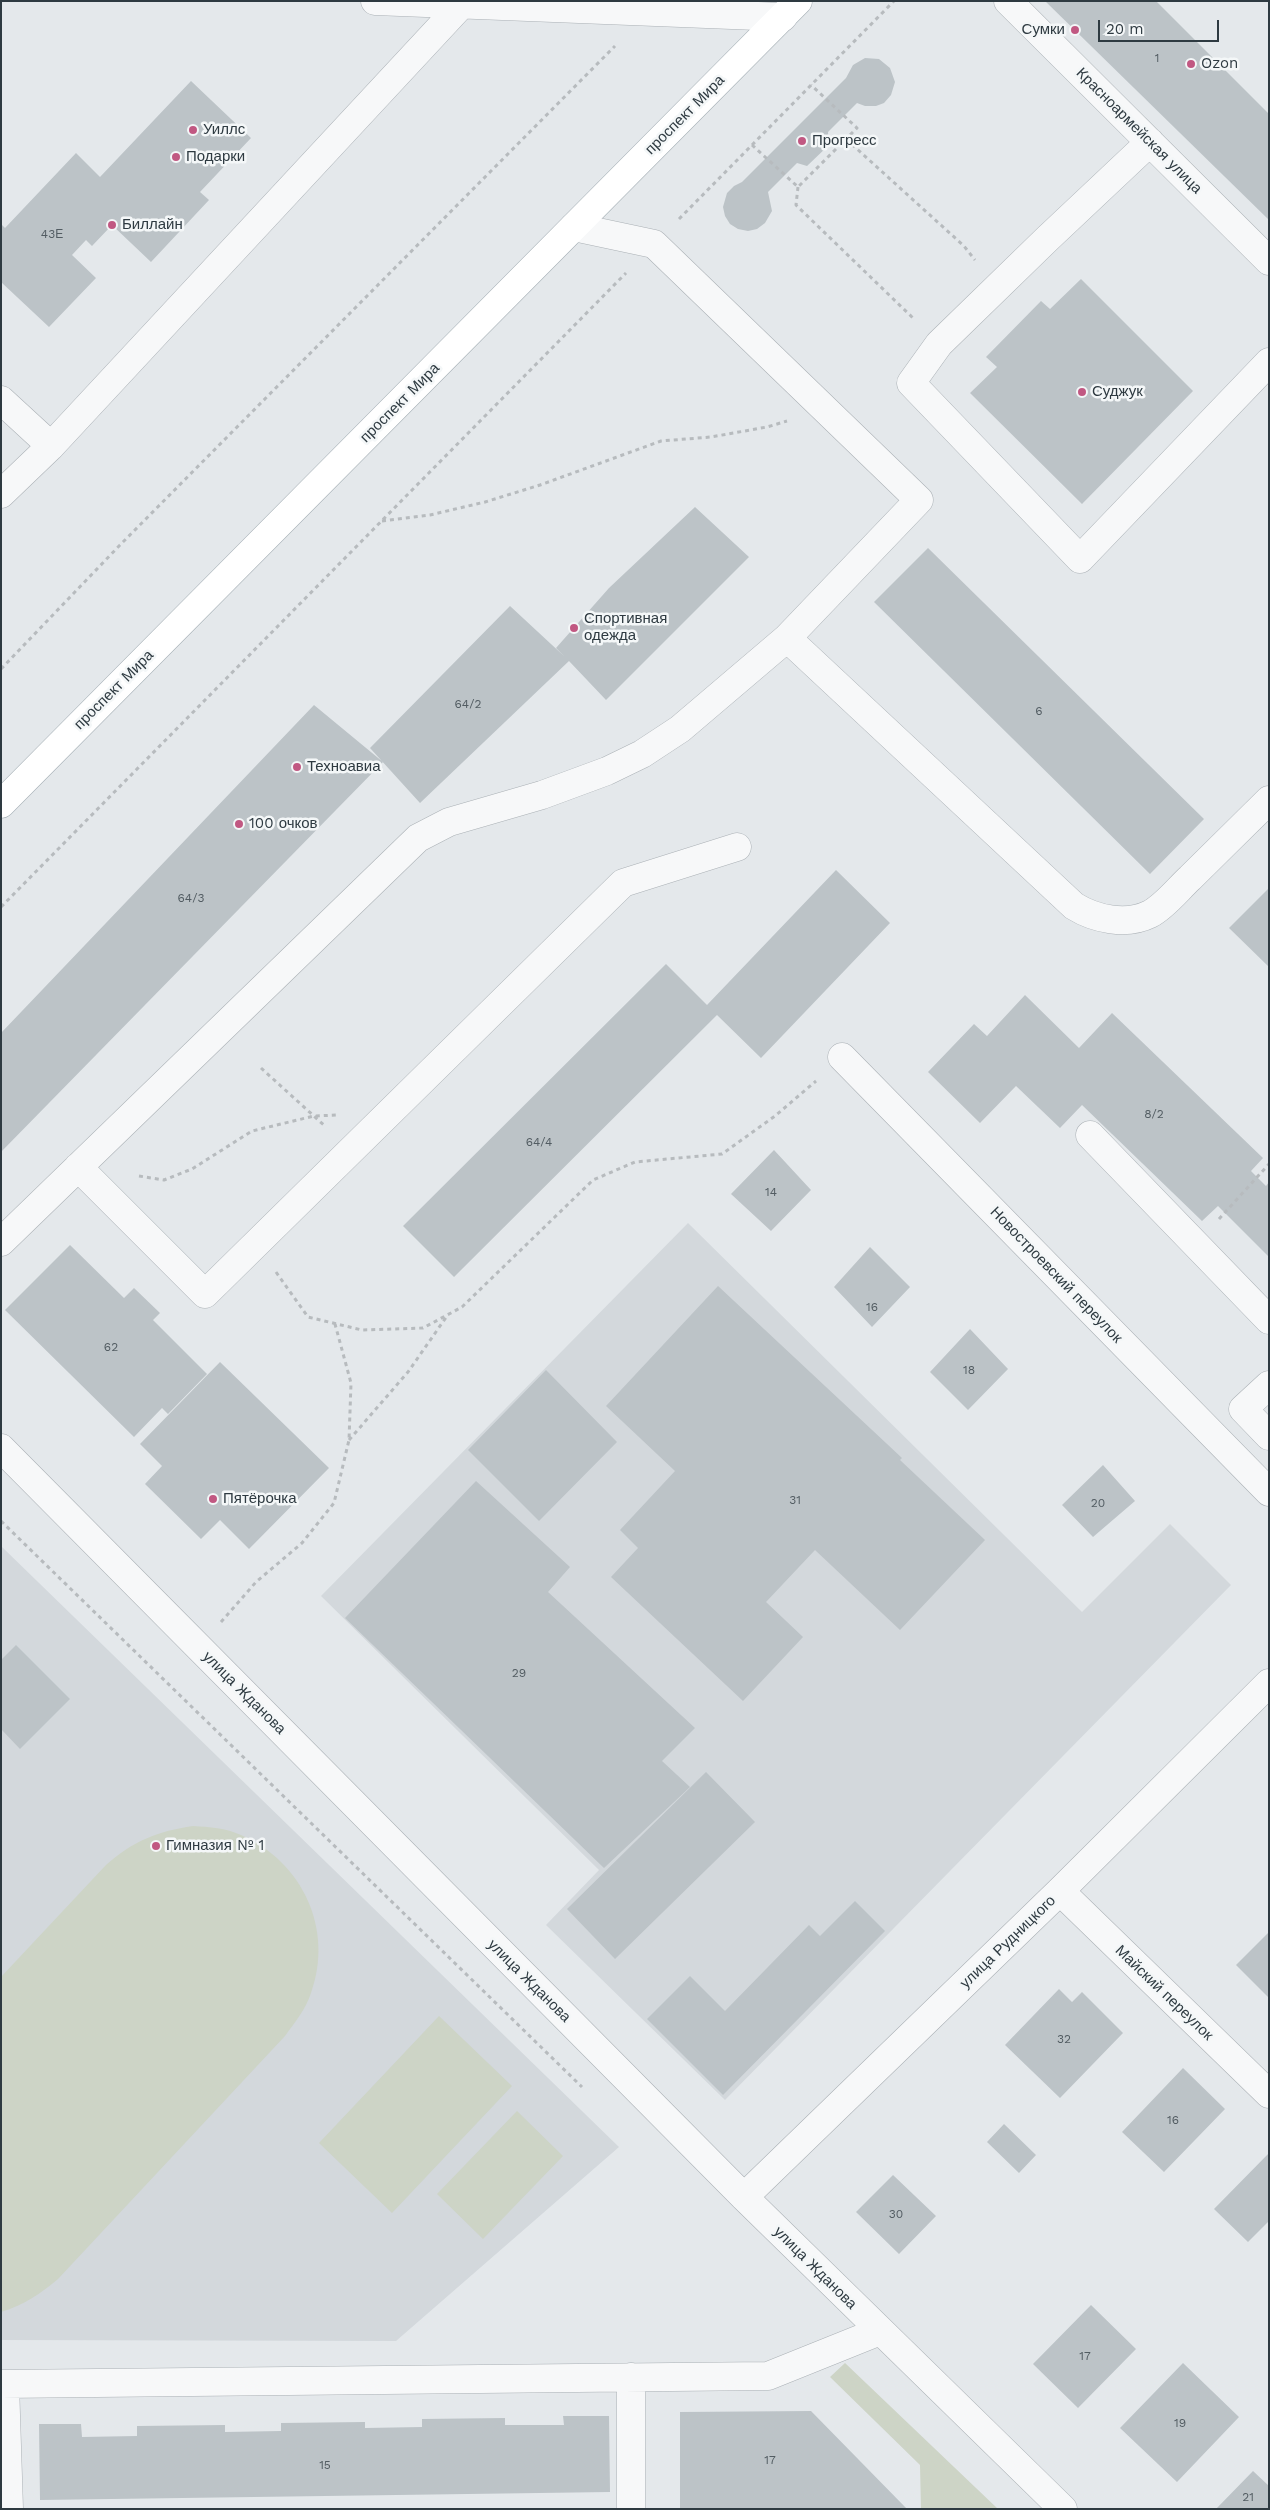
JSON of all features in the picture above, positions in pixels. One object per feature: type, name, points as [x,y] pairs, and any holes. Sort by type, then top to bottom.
[{"type":"main road","name":"проспект Мира","points":[[1,804],[791,9]]},
{"type":"street","points":[[376,1],[463,3],[648,12],[791,9]]},
{"type":"street","name":"Красноармейская улица","points":[[1008,1],[1269,261]]},
{"type":"street","points":[[1,494],[51,446],[463,3]]},
{"type":"street","points":[[1150,142],[939,344],[911,383],[1080,559],[1269,362]]},
{"type":"street","points":[[1,1242],[418,838],[449,822],[572,785],[642,754],[680,729],[787,638],[919,500],[654,244],[574,227]]},
{"type":"street","points":[[1,400],[51,446]]},
{"type":"street","points":[[787,638],[1074,906],[1088,915],[1108,920],[1129,919],[1150,914],[1269,800]]},
{"type":"street","points":[[78,1167],[205,1294],[623,883],[737,847]]},
{"type":"street","name":"Новостроевский переулок","points":[[842,1057],[1269,1492]]},
{"type":"street","points":[[1090,1135],[1269,1320]]},
{"type":"street","points":[[1269,1385],[1243,1409],[1269,1436]]},
{"type":"street","name":"улица Жданова","points":[[1,1448],[744,2197],[1063,2509]]},
{"type":"street","name":"улица Рудницкого","points":[[744,2197],[1060,1891],[1269,1683]]},
{"type":"street","name":"Майский переулок","points":[[1060,1891],[1269,2094]]},
{"type":"street","points":[[9,2509],[3,2384],[768,2376],[880,2332]]},
{"type":"street","points":[[631,2377],[631,2509]]},
{"type":"path","points":[[1,907],[894,1]]},
{"type":"path","points":[[1,669],[134,531],[648,12]]},
{"type":"path","points":[[811,85],[857,128],[798,187],[796,205],[939,344]]},
{"type":"path","points":[[846,139],[964,246],[997,288]]},
{"type":"path","points":[[752,145],[798,187]]},
{"type":"path","points":[[381,521],[430,515],[486,502],[540,485],[661,441],[711,437],[767,427],[826,409]]},
{"type":"path","points":[[250,1250],[280,1275],[308,1317],[362,1330],[422,1328],[462,1308],[593,1180],[635,1162],[722,1154],[775,1116],[842,1057]]},
{"type":"path","points":[[261,1068],[352,1150]]},
{"type":"path","points":[[135,1176],[164,1180],[192,1169],[252,1131],[314,1116],[342,1115]]},
{"type":"path","points":[[1196,1244],[1269,1164]]},
{"type":"path","points":[[349,1440],[408,1372],[447,1316]]},
{"type":"path","points":[[199,1647],[256,1582],[302,1542],[334,1503],[349,1440],[351,1383],[335,1324]]},
{"type":"path","points":[[1,1521],[584,2089]]},
{"type":"shaded area","points":[[688,1223],[1082,1612],[1170,1524],[1231,1585],[725,2100],[546,1925],[599,1870],[321,1596]]},
{"type":"shaded area","name":"Гимназия № 1","points":[[1,1546],[619,2147],[396,2341],[1,2340]]},
{"type":"shaded area","points":[[193,1826],[223,1829],[241,1835],[263,1847],[281,1862],[296,1880],[308,1900],[315,1922],[318,1946],[317,1969],[309,1999],[285,2036],[58,2279],[45,2290],[17,2306],[1,2312],[1,1977],[106,1865],[126,1849],[157,1834]]},
{"type":"shaded area","points":[[439,2016],[512,2086],[392,2213],[319,2143]]},
{"type":"shaded area","points":[[517,2111],[563,2156],[483,2239],[437,2194]]},
{"type":"shaded area","points":[[845,2363],[998,2509],[921,2509],[920,2465],[830,2377]]},
{"type":"building","points":[[1045,1],[1156,1],[1269,114],[1269,220]]},
{"type":"building","points":[[865,58],[879,59],[890,68],[895,82],[891,95],[884,103],[876,106],[865,106],[857,103],[828,132],[829,145],[807,166],[797,163],[768,192],[772,211],[765,223],[757,229],[748,231],[738,229],[730,224],[725,216],[723,207],[727,193],[734,186],[742,182],[846,78],[853,65]]},
{"type":"building","points":[[191,81],[251,138],[200,192],[209,200],[151,262],[112,225],[92,246],[86,240],[72,255],[96,278],[49,327],[1,282],[1,224],[5,228],[76,153],[100,177]]},
{"type":"building","name":"Суджук","points":[[1081,279],[1193,391],[1082,504],[970,393],[997,367],[986,357],[1041,301],[1050,309]]},
{"type":"building","points":[[695,507],[749,557],[606,700],[569,661],[420,803],[370,748],[510,606],[565,657],[556,648],[609,588]]},
{"type":"building","points":[[928,548],[1204,819],[1150,874],[874,602]]},
{"type":"building","points":[[314,705],[383,762],[1,1152],[1,1033]]},
{"type":"building","points":[[836,870],[890,923],[761,1058],[717,1015],[454,1277],[403,1226],[666,964],[707,1005]]},
{"type":"building","points":[[1269,888],[1269,967],[1229,928]]},
{"type":"building","points":[[1025,995],[1079,1048],[1112,1013],[1263,1158],[1251,1171],[1266,1186],[1269,1182],[1269,1257],[1218,1206],[1202,1221],[1082,1105],[1060,1128],[1016,1086],[980,1123],[928,1072],[974,1024],[987,1036]]},
{"type":"building","points":[[774,1150],[811,1190],[771,1231],[731,1194]]},
{"type":"building","points":[[70,1245],[124,1298],[134,1288],[160,1313],[153,1320],[207,1374],[168,1414],[162,1408],[134,1437],[5,1310]]},
{"type":"building","points":[[870,1247],[910,1287],[872,1327],[834,1287]]},
{"type":"building","points":[[718,1286],[902,1458],[900,1460],[985,1540],[900,1630],[815,1550],[766,1602],[803,1637],[743,1701],[611,1577],[638,1548],[620,1530],[675,1471],[606,1406]]},
{"type":"building","points":[[970,1329],[1008,1369],[968,1410],[930,1372]]},
{"type":"building","points":[[220,1362],[329,1468],[249,1549],[220,1520],[201,1539],[145,1484],[162,1466],[140,1444]]},
{"type":"building","points":[[546,1370],[617,1442],[539,1521],[468,1450]]},
{"type":"building","points":[[1103,1465],[1135,1501],[1093,1537],[1062,1505]]},
{"type":"building","points":[[476,1481],[570,1567],[548,1592],[695,1728],[662,1761],[690,1787],[604,1868],[345,1618]]},
{"type":"building","points":[[16,1645],[70,1699],[20,1749],[1,1729],[1,1660]]},
{"type":"building","points":[[706,1772],[755,1822],[615,1959],[567,1909]]},
{"type":"building","points":[[855,1901],[885,1931],[723,2095],[647,2019],[690,1976],[725,2011],[809,1925],[820,1936]]},
{"type":"building","points":[[1269,1932],[1269,1998],[1236,1965]]},
{"type":"building","points":[[1059,1989],[1072,2002],[1082,1992],[1123,2033],[1060,2098],[1005,2045]]},
{"type":"building","points":[[1183,2068],[1225,2109],[1164,2172],[1122,2132]]},
{"type":"building","points":[[1004,2124],[1036,2155],[1019,2173],[987,2142]]},
{"type":"building","points":[[1269,2153],[1269,2221],[1248,2242],[1214,2209]]},
{"type":"building","points":[[893,2175],[936,2216],[899,2254],[856,2212]]},
{"type":"building","points":[[1091,2305],[1136,2349],[1078,2408],[1033,2364]]},
{"type":"building","points":[[1183,2363],[1239,2417],[1177,2482],[1120,2428]]},
{"type":"building","points":[[811,2411],[907,2509],[680,2509],[680,2412]]},
{"type":"building","points":[[563,2416],[609,2416],[610,2492],[40,2500],[39,2424],[81,2424],[82,2437],[137,2436],[137,2426],[225,2425],[225,2432],[281,2431],[281,2423],[365,2422],[365,2428],[422,2427],[422,2419],[505,2418],[505,2425],[564,2425]]},
{"type":"building","points":[[1253,2471],[1269,2486],[1269,2509],[1216,2509]]},
{"type":"place","name":"Сумки","points":[[1075,30]]},
{"type":"place","name":"Ozon","points":[[1191,64]]},
{"type":"place","name":"Уиллс","points":[[193,130]]},
{"type":"place","name":"Прогресс","points":[[802,141]]},
{"type":"place","name":"Подарки","points":[[176,157]]},
{"type":"place","name":"Биллайн","points":[[112,225]]},
{"type":"place","name":"Суджук","points":[[1082,392]]},
{"type":"place","name":"Спортивная одежда","points":[[574,628]]},
{"type":"place","name":"Техноавиа","points":[[297,767]]},
{"type":"place","name":"100 очков","points":[[239,824]]},
{"type":"place","name":"Пятёрочка","points":[[213,1499]]},
{"type":"place","name":"Гимназия № 1","points":[[156,1846]]}]
